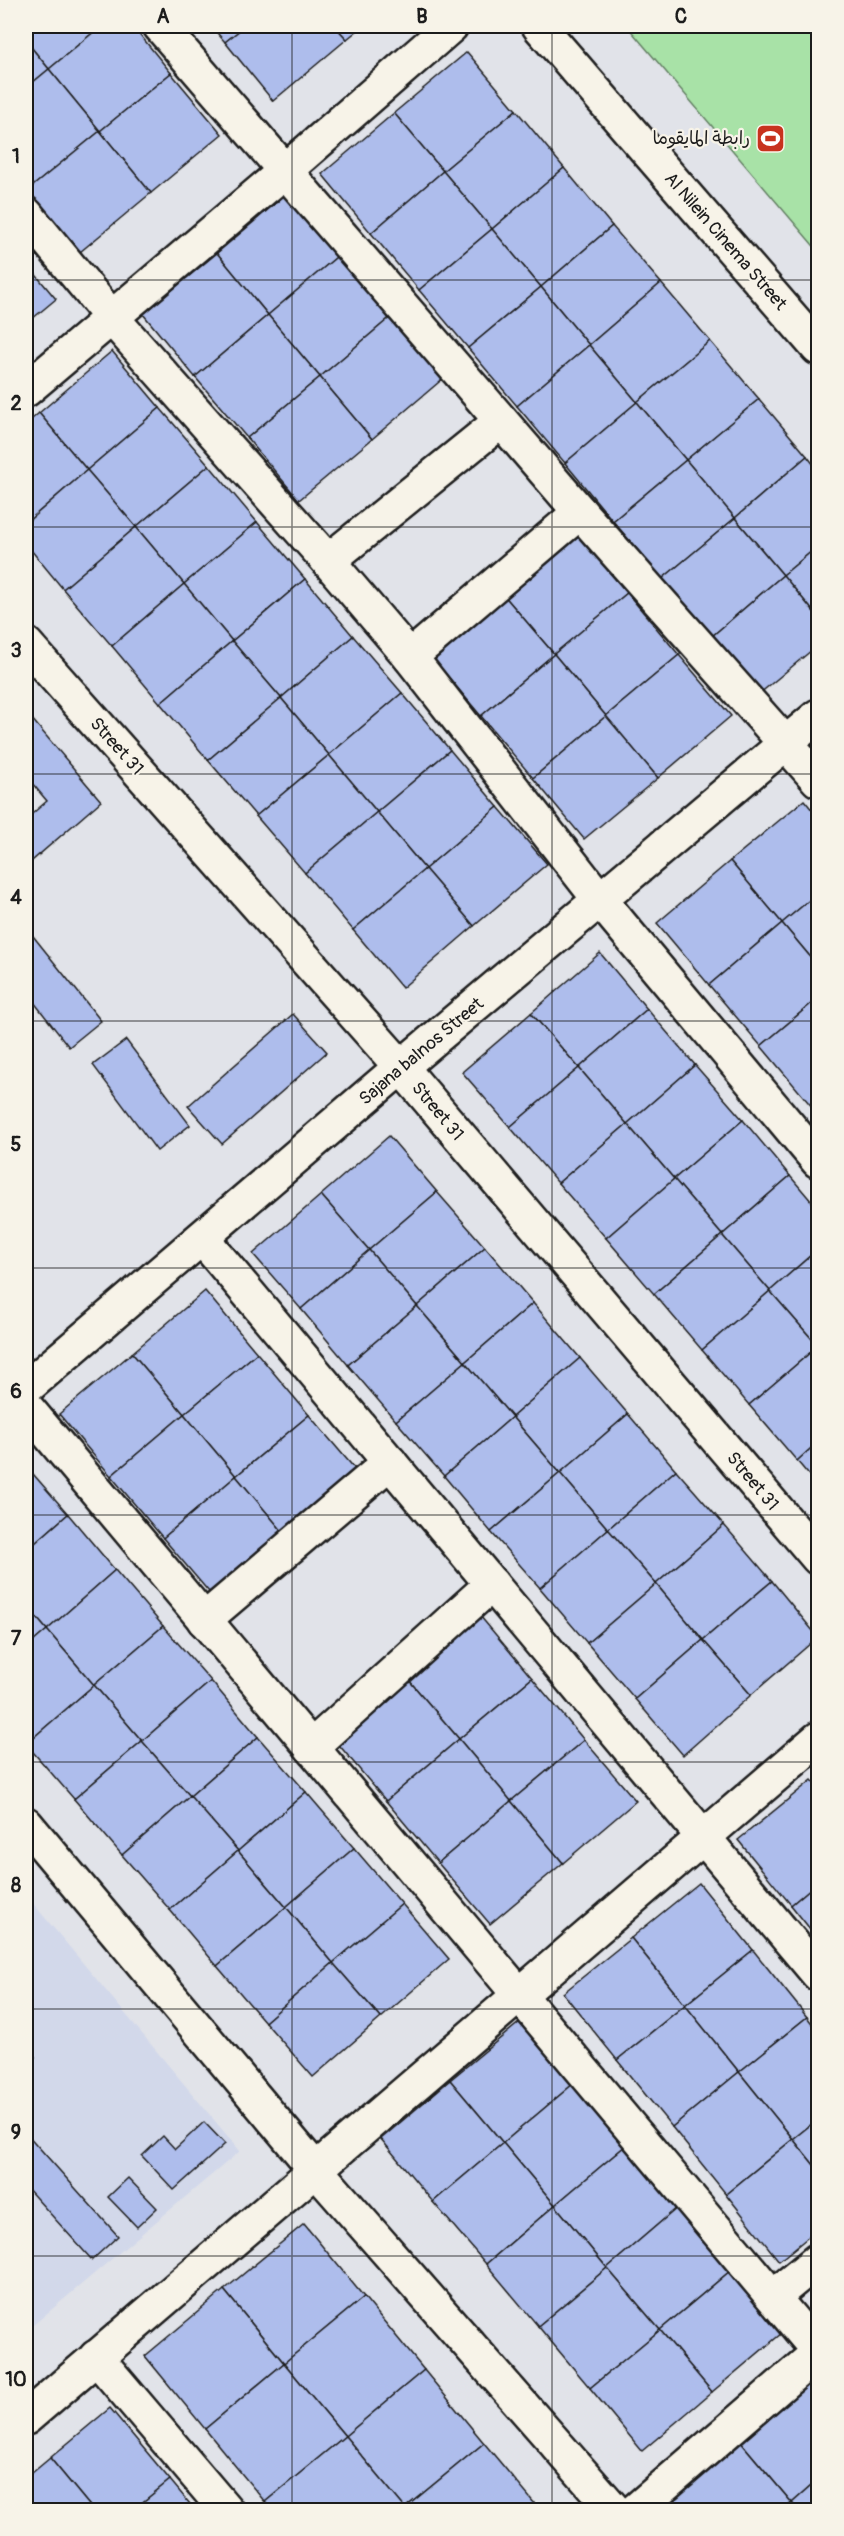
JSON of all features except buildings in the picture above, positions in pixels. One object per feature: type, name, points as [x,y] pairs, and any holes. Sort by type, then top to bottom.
[{"type":"street","points":[[160,26],[580,512],[819,780]]},
{"type":"street","points":[[26,390],[286,170],[451,26]]},
{"type":"street","name":"Al Nilein Cinema Street","points":[[539,26],[819,348]]},
{"type":"street","points":[[26,214],[112,318],[410,657],[600,900],[813,1143]]},
{"type":"street","points":[[328,561],[501,421]]},
{"type":"street","points":[[410,657],[580,512]]},
{"type":"street","name":"Street 31","points":[[26,644],[400,1067],[819,1558]]},
{"type":"street","name":"Sajana balnos Street","points":[[26,1388],[400,1067],[819,716]]},
{"type":"street","points":[[202,1238],[819,1974]]},
{"type":"street","points":[[26,1407],[819,2352],[636,2511]]},
{"type":"street","points":[[204,1620],[390,1462]]},
{"type":"street","points":[[311,1747],[492,1584]]},
{"type":"street","points":[[26,2418],[819,1739]]},
{"type":"street","points":[[26,1824],[315,2169],[615,2511]]},
{"type":"street","points":[[773,2297],[819,2260]]},
{"type":"street","points":[[96,2357],[226,2511]]},
{"type":"shaded area","points":[[26,1895],[240,2151],[26,2331]]},
{"type":"green space","name":"رابطة المايقوما","points":[[627,26],[818,26],[818,251]]},
{"type":"place","name":"رابطة المايقوما","points":[[771,138]]}]
